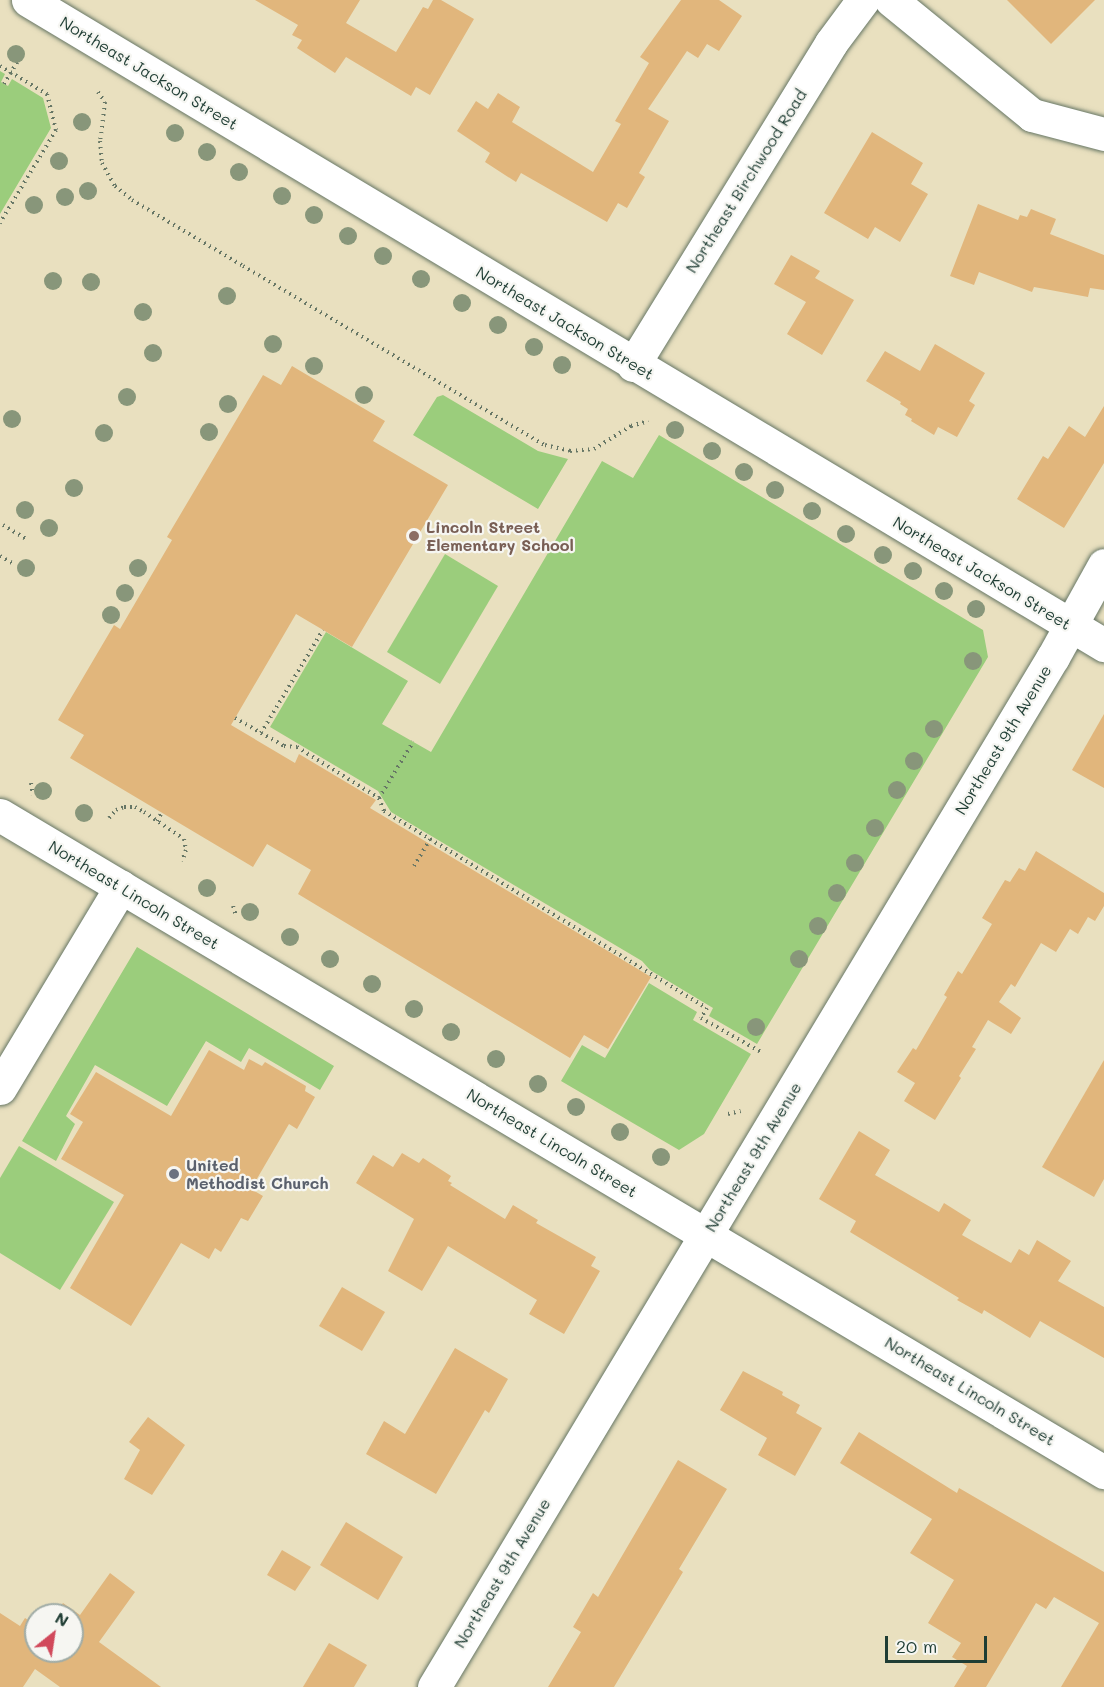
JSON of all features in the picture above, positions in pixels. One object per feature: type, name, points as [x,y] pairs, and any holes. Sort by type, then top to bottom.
[{"type":"street","name":"Northeast Jackson Street","points":[[28,0],[633,365],[1104,645]]},
{"type":"street","name":"Northeast Birchwood Road","points":[[633,365],[831,43],[863,0]]},
{"type":"street","points":[[891,0],[1032,115],[1104,134]]},
{"type":"street","name":"Northeast 9th Avenue","points":[[434,1687],[1071,626],[1104,565]]},
{"type":"street","name":"Northeast Lincoln Street","points":[[0,815],[1104,1472]]},
{"type":"street","points":[[0,1088],[121,887]]},
{"type":"path","points":[[4,84],[18,61]]},
{"type":"path","points":[[0,66],[47,94],[56,130],[0,223]]},
{"type":"path","points":[[99,92],[105,102],[100,152],[102,163],[115,186],[132,200],[545,445],[570,451],[594,448],[631,426],[648,421]]},
{"type":"path","points":[[3,525],[28,540]]},
{"type":"path","points":[[0,556],[14,564]]},
{"type":"path","points":[[261,733],[323,630]]},
{"type":"path","points":[[235,718],[284,746],[297,747],[379,798],[384,812],[707,1008],[701,1018],[761,1052]]},
{"type":"path","points":[[379,798],[412,742]]},
{"type":"path","points":[[109,818],[116,810],[129,806],[157,820],[184,839],[186,850],[182,861]]},
{"type":"path","points":[[157,820],[162,812]]},
{"type":"path","points":[[414,866],[430,839]]},
{"type":"green space","points":[[0,71],[5,74],[1,82],[8,86],[12,79],[43,98],[51,128],[0,214]]},
{"type":"green space","points":[[443,395],[538,451],[568,459],[538,509],[413,435],[437,397]]},
{"type":"green space","points":[[659,435],[983,630],[988,657],[757,1044],[709,1016],[713,1008],[650,970],[642,961],[391,812],[378,791],[270,727],[326,632],[408,681],[382,724],[431,752],[602,461],[633,478]]},
{"type":"green space","points":[[445,554],[498,586],[440,684],[387,652]]},
{"type":"green space","points":[[137,947],[334,1066],[320,1090],[249,1048],[241,1062],[206,1041],[167,1106],[95,1065],[66,1116],[75,1124],[56,1161],[22,1141]]},
{"type":"green space","points":[[649,983],[697,1012],[693,1020],[751,1054],[704,1134],[679,1150],[561,1081],[582,1045],[605,1058]]},
{"type":"green space","points":[[19,1146],[114,1202],[60,1290],[0,1253],[0,1178]]},
{"type":"building","points":[[255,0],[360,0],[346,23],[396,52],[423,7],[428,9],[433,0],[441,0],[474,19],[430,95],[416,87],[411,96],[346,57],[335,73],[297,48],[302,40],[292,35],[298,25]]},
{"type":"building","points":[[681,0],[719,0],[742,16],[719,51],[707,44],[698,58],[687,51],[648,109],[669,121],[639,173],[645,177],[627,208],[618,203],[607,222],[521,173],[516,182],[485,162],[490,153],[457,131],[476,101],[488,109],[498,93],[520,107],[512,122],[593,172],[621,124],[615,121],[649,63],[640,57]]},
{"type":"building","points":[[1007,0],[1095,0],[1051,44]]},
{"type":"building","points":[[872,132],[923,163],[911,184],[928,194],[900,242],[875,227],[868,239],[824,213]]},
{"type":"building","points":[[978,204],[1018,220],[1020,215],[1027,217],[1031,209],[1056,219],[1050,234],[1104,255],[1104,290],[1090,288],[1088,297],[1034,287],[1032,292],[979,272],[974,285],[950,276]]},
{"type":"building","points":[[791,255],[820,271],[815,278],[854,300],[822,355],[787,334],[806,302],[774,284]]},
{"type":"building","points":[[935,344],[985,373],[969,401],[975,405],[957,437],[938,427],[934,435],[911,421],[912,419],[905,415],[908,409],[900,404],[901,402],[866,381],[885,351],[920,371]]},
{"type":"building","points":[[292,366],[385,421],[373,441],[448,485],[352,647],[296,614],[231,725],[295,763],[299,754],[376,800],[370,808],[651,977],[608,1049],[584,1035],[570,1058],[298,894],[311,870],[267,844],[253,867],[70,758],[84,735],[58,720],[114,625],[120,629],[172,540],[167,537],[263,375],[281,385]]},
{"type":"building","points":[[1104,406],[1104,463],[1064,528],[1017,499],[1043,456],[1048,459],[1069,426],[1085,437]]},
{"type":"building","points":[[1104,714],[1104,788],[1072,770]]},
{"type":"building","points":[[1036,851],[1104,893],[1104,906],[1095,921],[1088,917],[1078,934],[1070,929],[1056,952],[1041,943],[1015,987],[1011,984],[999,1002],[1021,1018],[1011,1034],[988,1020],[972,1047],[976,1049],[959,1076],[961,1078],[935,1120],[904,1101],[915,1083],[897,1072],[913,1048],[916,1050],[947,997],[944,995],[958,971],[962,974],[992,924],[982,918],[1005,880],[1010,882],[1019,868],[1025,871]]},
{"type":"building","name":"United Methodist Church","points":[[209,1050],[244,1070],[249,1059],[262,1066],[265,1062],[306,1086],[305,1091],[315,1097],[297,1129],[289,1124],[251,1189],[263,1196],[248,1221],[241,1218],[221,1252],[215,1248],[209,1259],[181,1243],[131,1326],[70,1288],[124,1195],[61,1159],[83,1122],[70,1114],[96,1072],[171,1116]]},
{"type":"building","points":[[1104,1060],[1104,1179],[1094,1197],[1042,1167]]},
{"type":"building","points":[[859,1131],[890,1150],[875,1175],[939,1212],[944,1203],[971,1220],[962,1235],[1011,1263],[1019,1249],[1029,1255],[1037,1240],[1071,1261],[1058,1281],[1104,1307],[1104,1358],[1040,1321],[1030,1338],[984,1310],[982,1314],[957,1300],[959,1298],[850,1232],[856,1221],[819,1199]]},
{"type":"building","points":[[402,1153],[419,1163],[423,1158],[451,1176],[448,1181],[452,1183],[450,1185],[505,1219],[513,1205],[538,1220],[536,1223],[596,1257],[591,1266],[600,1271],[564,1334],[529,1314],[537,1300],[448,1246],[422,1291],[388,1271],[414,1219],[356,1183],[373,1155],[393,1167]]},
{"type":"building","points":[[342,1287],[385,1312],[362,1351],[319,1326]]},
{"type":"building","points":[[455,1348],[508,1379],[489,1413],[485,1410],[436,1494],[366,1454],[384,1421],[405,1434]]},
{"type":"building","points":[[743,1371],[783,1392],[782,1395],[800,1405],[796,1413],[822,1428],[795,1476],[758,1455],[767,1438],[720,1410]]},
{"type":"building","points":[[148,1417],[185,1445],[152,1495],[124,1479],[140,1450],[129,1442]]},
{"type":"building","points":[[859,1432],[957,1493],[959,1488],[1104,1572],[1104,1687],[1061,1687],[1099,1623],[1054,1597],[1046,1609],[1036,1603],[986,1687],[954,1687],[967,1666],[952,1657],[961,1643],[928,1623],[954,1580],[910,1553],[932,1519],[840,1463]]},
{"type":"building","points":[[678,1460],[727,1489],[679,1569],[683,1572],[614,1687],[548,1687],[581,1632],[573,1627],[593,1593],[598,1597]]},
{"type":"building","points":[[346,1522],[403,1557],[378,1600],[320,1565]]},
{"type":"building","points":[[282,1550],[311,1567],[295,1591],[267,1575]]},
{"type":"building","points":[[110,1573],[135,1592],[99,1642],[161,1687],[60,1687],[35,1669],[23,1687],[0,1687],[0,1613],[20,1626],[24,1620],[24,1663],[84,1663],[84,1609]]},
{"type":"building","points":[[329,1643],[367,1665],[354,1687],[303,1687]]},
{"type":"place","name":"Lincoln Street Elementary School","points":[[414,536]]},
{"type":"place","name":"United Methodist Church","points":[[174,1174]]}]
